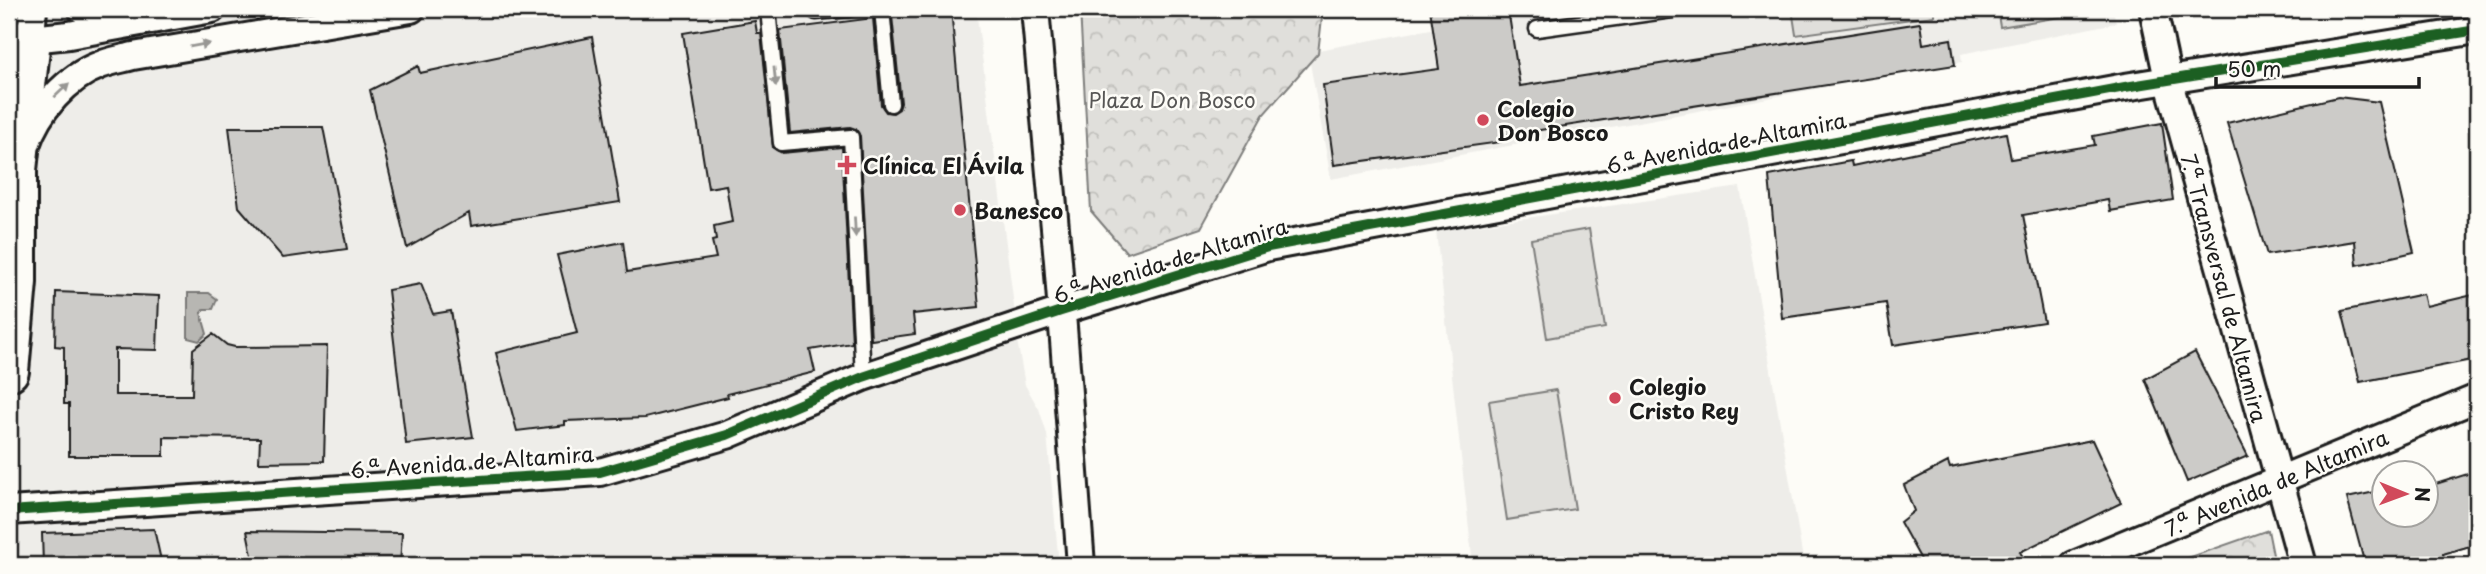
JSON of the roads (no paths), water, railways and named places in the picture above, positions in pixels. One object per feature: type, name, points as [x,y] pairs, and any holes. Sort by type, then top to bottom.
[{"type":"main road","points":[[9,371],[18,282],[13,157],[22,48]]},
{"type":"street","points":[[82,9],[129,23]]},
{"type":"street","points":[[22,48],[68,35],[212,9]]},
{"type":"street","points":[[13,157],[53,99],[81,75],[100,65],[133,56],[411,9]]},
{"type":"street","points":[[1035,9],[1081,565]]},
{"type":"street","name":"7.ª Transversal de Altamira","points":[[2153,9],[2168,79],[2303,565]]},
{"type":"street","name":"6.ª Avenida de Altamira","points":[[9,511],[600,472],[727,435],[863,377],[1061,311],[1268,247],[2168,79],[2477,30]]},
{"type":"street","points":[[22,48],[68,35]]},
{"type":"street","name":"7.ª Avenida de Altamira","points":[[2074,565],[2477,398]]},
{"type":"lane","points":[[768,9],[781,143],[851,137],[863,377]]},
{"type":"lane","points":[[812,9],[816,12],[849,9]]},
{"type":"lane","points":[[882,9],[891,104]]},
{"type":"lane","points":[[1537,29],[1679,9]]},
{"type":"place","name":"Colegio Don Bosco","points":[[1483,120]]},
{"type":"place","name":"Clínica El Ávila","points":[[847,165]]},
{"type":"place","name":"Banesco","points":[[960,210]]},
{"type":"place","name":"Colegio Cristo Rey","points":[[1615,398]]},
{"type":"park label","name":"Plaza Don Bosco","points":[[1172,99]]}]
